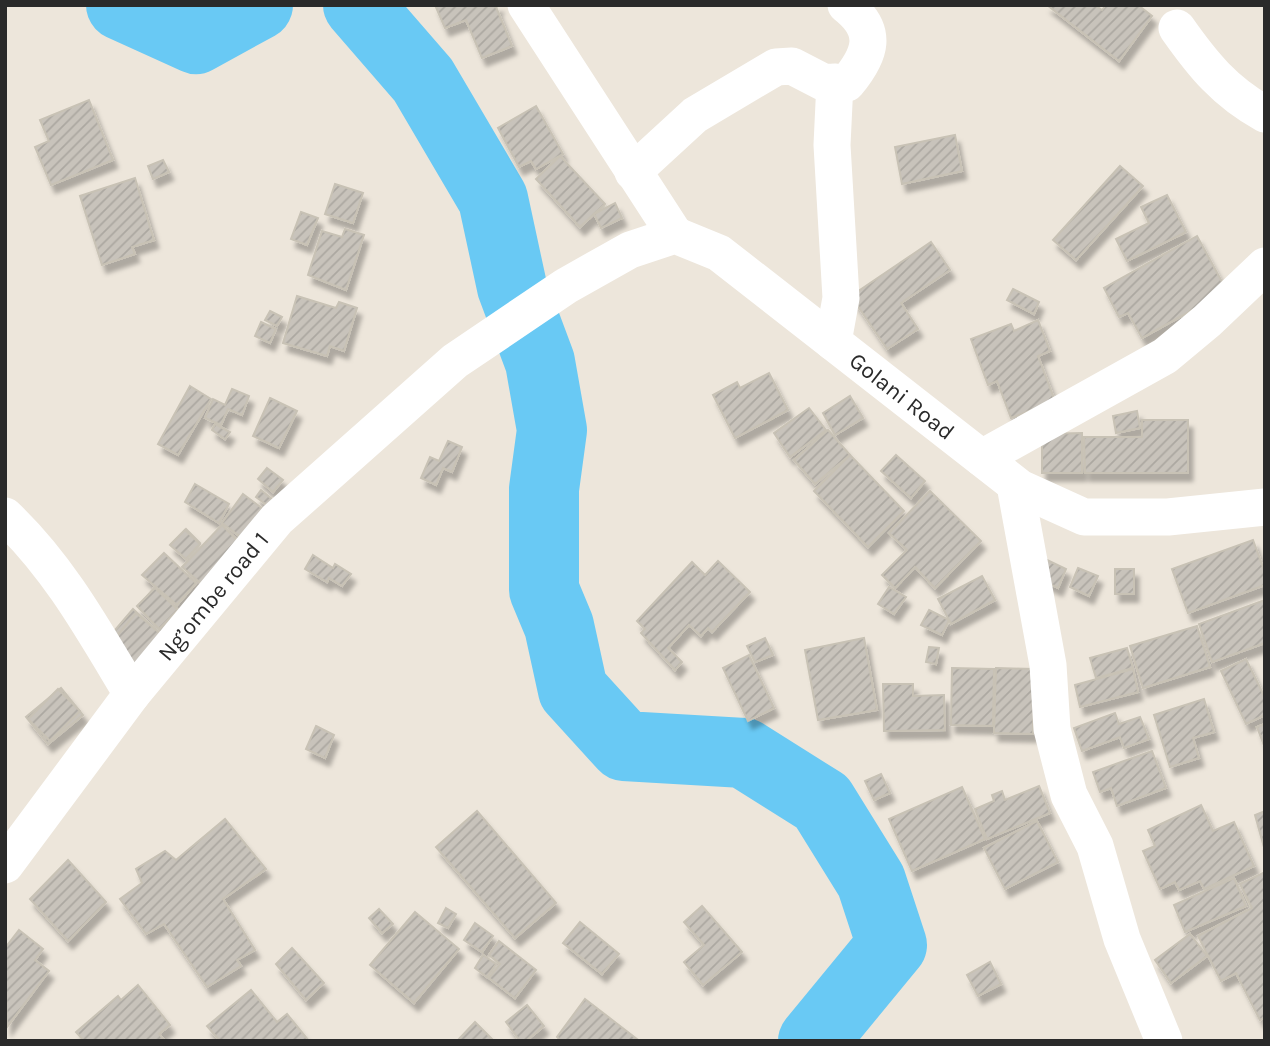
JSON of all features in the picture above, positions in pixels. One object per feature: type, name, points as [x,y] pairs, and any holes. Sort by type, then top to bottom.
[{"type":"street","points":[[526,5],[675,235]]},
{"type":"street","points":[[633,172],[695,115],[776,67],[792,66],[823,82],[847,83],[864,62],[869,44],[862,18],[846,5]]},
{"type":"street","points":[[1177,29],[1212,76],[1238,99],[1265,114]]},
{"type":"street","points":[[833,342],[841,298],[832,145],[835,82]]},
{"type":"street","name":"Golani Road","points":[[675,235],[719,253],[1015,485],[1084,517],[1168,517],[1265,507]]},
{"type":"street","name":"Ng’ombe road 1","points":[[5,865],[132,694],[277,519],[455,361],[566,286],[630,250],[675,235]]},
{"type":"street","points":[[982,458],[1165,356],[1265,266]]},
{"type":"street","points":[[1015,485],[1048,664],[1052,729],[1069,795],[1095,846],[1122,939],[1164,1041]]},
{"type":"street","points":[[5,516],[49,562],[84,613],[132,694]]},
{"type":"building","points":[[435,5],[500,5],[496,7],[512,46],[482,58],[466,20],[445,28]]},
{"type":"building","points":[[1047,5],[1095,5],[1102,10],[1106,5],[1138,5],[1152,16],[1119,61]]},
{"type":"building","points":[[89,100],[113,160],[51,185],[35,147],[49,141],[40,120]]},
{"type":"building","points":[[536,106],[563,154],[536,169],[531,161],[519,167],[498,128]]},
{"type":"building","points":[[955,135],[962,171],[902,184],[895,147]]},
{"type":"building","points":[[560,156],[605,204],[580,227],[536,179]]},
{"type":"building","points":[[163,160],[169,172],[153,179],[148,166]]},
{"type":"building","points":[[1120,166],[1143,186],[1076,260],[1053,240]]},
{"type":"building","points":[[135,178],[154,240],[132,247],[135,254],[102,265],[80,196]]},
{"type":"building","points":[[335,184],[363,193],[353,223],[325,214]]},
{"type":"building","points":[[1167,195],[1186,232],[1127,261],[1116,239],[1149,223],[1141,207]]},
{"type":"building","points":[[615,203],[622,218],[601,228],[594,214]]},
{"type":"building","points":[[301,212],[318,218],[307,245],[291,239]]},
{"type":"building","points":[[345,229],[364,235],[346,290],[308,275],[322,231],[342,237]]},
{"type":"building","points":[[1197,236],[1227,291],[1142,338],[1128,313],[1119,317],[1104,288]]},
{"type":"building","points":[[931,242],[950,270],[901,303],[918,329],[887,349],[851,296]]},
{"type":"building","points":[[1013,289],[1039,302],[1034,314],[1007,300]]},
{"type":"building","points":[[297,296],[336,308],[339,302],[357,308],[344,351],[330,346],[327,356],[283,343]]},
{"type":"building","points":[[270,311],[282,317],[277,326],[265,320]]},
{"type":"building","points":[[1038,320],[1050,351],[1038,356],[1055,401],[1011,418],[997,381],[988,385],[971,339],[1011,324],[1014,331]]},
{"type":"building","points":[[261,322],[276,329],[270,343],[255,336]]},
{"type":"building","points":[[769,373],[788,410],[735,438],[713,395],[737,382],[740,388]]},
{"type":"building","points":[[190,386],[211,399],[178,455],[158,444]]},
{"type":"building","points":[[232,389],[249,396],[242,415],[228,409],[221,425],[205,418],[213,399],[225,405]]},
{"type":"building","points":[[850,396],[863,418],[835,435],[823,413]]},
{"type":"building","points":[[270,398],[297,411],[279,448],[253,436]]},
{"type":"building","points":[[809,408],[826,430],[790,457],[774,433]]},
{"type":"building","points":[[1137,411],[1140,428],[1116,433],[1113,416]]},
{"type":"building","points":[[1142,420],[1188,420],[1188,473],[1085,473],[1084,437],[1142,437]]},
{"type":"building","points":[[215,424],[230,432],[225,439],[212,430]]},
{"type":"building","points":[[828,430],[850,455],[815,484],[794,460]]},
{"type":"building","points":[[1082,433],[1082,473],[1042,473],[1042,434]]},
{"type":"building","points":[[448,441],[462,447],[452,472],[443,468],[436,485],[421,478],[430,457],[439,461]]},
{"type":"building","points":[[850,455],[904,511],[868,547],[814,491]]},
{"type":"building","points":[[896,455],[925,481],[911,498],[881,471]]},
{"type":"building","points":[[267,468],[283,480],[273,492],[258,479]]},
{"type":"building","points":[[195,484],[229,504],[219,523],[185,502]]},
{"type":"building","points":[[261,490],[273,500],[268,506],[256,497]]},
{"type":"building","points":[[930,491],[981,541],[935,588],[915,567],[895,588],[882,575],[907,550],[889,533]]},
{"type":"building","points":[[243,494],[267,512],[246,541],[222,523]]},
{"type":"building","points":[[222,525],[243,546],[205,587],[182,567]]},
{"type":"building","points":[[186,529],[200,543],[185,558],[171,544]]},
{"type":"building","points":[[185,530],[200,544],[186,559],[170,545]]},
{"type":"building","points":[[1253,540],[1265,573],[1265,585],[1188,613],[1172,569]]},
{"type":"building","points":[[164,553],[196,583],[177,605],[142,575]]},
{"type":"building","points":[[313,555],[333,568],[335,564],[351,574],[342,586],[329,578],[327,582],[305,569]]},
{"type":"building","points":[[1047,560],[1066,569],[1058,588],[1039,579]]},
{"type":"building","points":[[718,561],[750,592],[712,632],[708,628],[701,636],[689,625],[668,648],[682,662],[675,670],[641,633],[645,629],[637,621],[692,562],[705,575]]},
{"type":"building","points":[[1078,568],[1098,576],[1089,596],[1070,587]]},
{"type":"building","points":[[1115,569],[1134,569],[1134,594],[1115,594]]},
{"type":"building","points":[[982,576],[995,600],[951,624],[938,599]]},
{"type":"building","points":[[889,587],[906,597],[894,614],[878,604]]},
{"type":"building","points":[[154,588],[177,609],[159,627],[138,607]]},
{"type":"building","points":[[155,588],[178,610],[159,629],[137,606]]},
{"type":"building","points":[[1265,600],[1265,643],[1212,662],[1199,624]]},
{"type":"building","points":[[133,609],[166,639],[136,672],[104,643]]},
{"type":"building","points":[[929,610],[949,620],[942,635],[921,625]]},
{"type":"building","points":[[136,613],[163,636],[137,667],[110,644]]},
{"type":"building","points":[[1197,626],[1210,667],[1143,688],[1130,646]]},
{"type":"building","points":[[765,638],[773,655],[755,662],[747,646]]},
{"type":"building","points":[[864,638],[877,710],[818,720],[805,650]]},
{"type":"building","points":[[929,647],[939,648],[936,664],[926,662]]},
{"type":"building","points":[[1127,648],[1133,668],[1096,678],[1090,658]]},
{"type":"building","points":[[749,655],[774,708],[748,721],[723,668]]},
{"type":"building","points":[[1246,659],[1265,698],[1265,715],[1246,724],[1221,671]]},
{"type":"building","points":[[952,668],[994,669],[993,726],[951,725]]},
{"type":"building","points":[[996,668],[1034,669],[1033,734],[994,733]]},
{"type":"building","points":[[1133,669],[1138,692],[1080,707],[1075,685]]},
{"type":"building","points":[[883,684],[913,684],[913,696],[944,695],[945,730],[884,731]]},
{"type":"building","points":[[61,688],[83,715],[48,744],[26,717]]},
{"type":"building","points":[[58,689],[80,711],[50,741],[28,719]]},
{"type":"building","points":[[1204,699],[1214,732],[1193,738],[1199,758],[1170,767],[1154,715]]},
{"type":"building","points":[[1115,713],[1119,724],[1140,717],[1149,739],[1124,748],[1120,737],[1082,751],[1074,728]]},
{"type":"building","points":[[1265,724],[1265,748],[1257,727]]},
{"type":"building","points":[[316,726],[334,735],[325,758],[306,749]]},
{"type":"building","points":[[1152,751],[1166,788],[1117,806],[1111,788],[1100,792],[1093,772]]},
{"type":"building","points":[[881,774],[890,793],[874,800],[865,781]]},
{"type":"building","points":[[1039,786],[1050,813],[987,839],[975,809],[994,801],[992,795],[1002,791],[1005,800]]},
{"type":"building","points":[[962,787],[985,839],[912,871],[889,819]]},
{"type":"building","points":[[1201,805],[1213,831],[1234,822],[1254,866],[1204,889],[1200,881],[1179,890],[1175,882],[1160,889],[1143,851],[1155,846],[1148,830]]},
{"type":"building","points":[[477,811],[556,903],[515,938],[436,847]]},
{"type":"building","points":[[1265,811],[1265,851],[1255,815]]},
{"type":"building","points":[[225,819],[266,869],[223,899],[255,950],[237,960],[241,966],[207,987],[164,924],[146,934],[120,899],[142,883],[136,869],[165,851],[176,860]]},
{"type":"building","points":[[1037,821],[1058,862],[1005,889],[984,848]]},
{"type":"building","points":[[68,860],[106,902],[68,941],[30,899]]},
{"type":"building","points":[[1265,872],[1265,1017],[1260,1020],[1236,973],[1221,981],[1198,936],[1252,908],[1240,884]]},
{"type":"building","points":[[1234,878],[1246,906],[1185,932],[1174,905]]},
{"type":"building","points":[[702,906],[742,952],[703,985],[684,962],[704,945],[684,922]]},
{"type":"building","points":[[446,908],[456,914],[448,928],[438,923]]},
{"type":"building","points":[[379,909],[393,924],[382,933],[369,918]]},
{"type":"building","points":[[415,912],[459,949],[414,1003],[370,965]]},
{"type":"building","points":[[580,922],[619,954],[602,974],[563,943]]},
{"type":"building","points":[[475,923],[493,936],[482,952],[464,940]]},
{"type":"building","points":[[19,930],[43,949],[35,960],[49,971],[7,1027],[5,948]]},
{"type":"building","points":[[1190,934],[1207,956],[1171,983],[1155,960]]},
{"type":"building","points":[[499,941],[536,970],[515,998],[489,978],[500,964],[489,955]]},
{"type":"building","points":[[292,948],[324,983],[306,1000],[276,964]]},
{"type":"building","points":[[483,955],[496,964],[487,977],[475,968]]},
{"type":"building","points":[[990,962],[1001,984],[978,996],[967,975]]},
{"type":"building","points":[[138,985],[170,1025],[159,1034],[165,1041],[84,1041],[76,1032],[118,996],[121,1000]]},
{"type":"building","points":[[251,990],[277,1022],[287,1014],[309,1041],[220,1041],[207,1026]]},
{"type":"building","points":[[585,999],[637,1039],[561,1041],[557,1037]]},
{"type":"building","points":[[527,1005],[544,1026],[526,1041],[520,1041],[506,1022]]},
{"type":"building","points":[[475,1022],[494,1041],[457,1041]]},
{"type":"waterway","points":[[121,5],[196,39],[258,5]]},
{"type":"waterway","points":[[358,5],[423,80],[493,199],[512,287],[540,362],[552,430],[544,489],[544,590],[559,626],[573,690],[624,746],[744,753],[822,802],[871,881],[892,945],[813,1041]]}]
